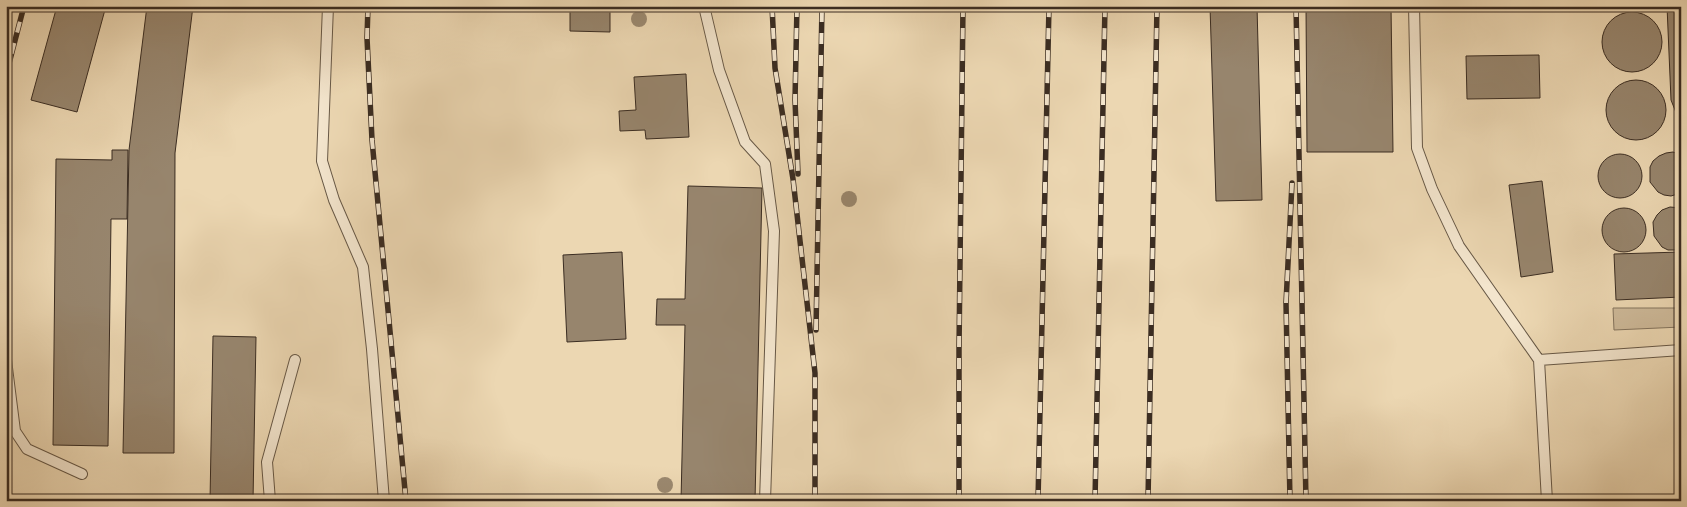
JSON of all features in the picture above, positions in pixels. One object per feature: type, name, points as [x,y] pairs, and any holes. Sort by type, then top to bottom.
[{"type":"lane","points":[[328,6],[322,162],[334,200],[362,267],[372,349],[384,501]]},
{"type":"lane","points":[[704,6],[719,70],[745,142],[766,164],[774,230],[765,501]]},
{"type":"lane","points":[[1414,6],[1417,148],[1432,189],[1459,246],[1539,360],[1547,501]]},
{"type":"lane","points":[[1539,360],[1681,350]]},
{"type":"lane","points":[[6,360],[15,431],[27,449],[82,474]]},
{"type":"lane","points":[[270,501],[267,462],[295,360]]},
{"type":"shaded area","points":[[1613,308],[1681,308],[1681,327],[1614,330]]},
{"type":"building","points":[[57,6],[106,6],[77,112],[31,100]]},
{"type":"building","points":[[147,6],[193,6],[175,153],[174,453],[123,453],[129,150]]},
{"type":"building","points":[[570,6],[610,6],[610,32],[570,31]]},
{"type":"building","points":[[1210,6],[1257,6],[1262,200],[1216,201]]},
{"type":"building","points":[[1306,6],[1391,6],[1393,152],[1307,152]]},
{"type":"building","points":[[1667,6],[1681,6],[1681,125],[1671,100]]},
{"type":"building","points":[[1626,12],[1638,12],[1649,17],[1657,25],[1662,36],[1660,54],[1649,67],[1638,72],[1626,72],[1615,67],[1607,59],[1602,48],[1602,36],[1607,25],[1615,17]]},
{"type":"building","points":[[1539,55],[1540,98],[1467,99],[1466,56]]},
{"type":"building","points":[[686,74],[689,137],[646,139],[645,130],[620,131],[619,111],[636,110],[634,77]]},
{"type":"building","points":[[1630,80],[1642,80],[1653,85],[1661,93],[1666,104],[1664,122],[1653,135],[1642,140],[1630,140],[1619,135],[1611,127],[1606,116],[1606,104],[1611,93],[1619,85]]},
{"type":"building","points":[[112,150],[128,150],[127,219],[111,219],[108,446],[53,445],[56,159],[112,160]]},
{"type":"building","points":[[1673,152],[1681,155],[1681,193],[1671,196],[1658,192],[1650,182],[1650,167],[1659,156]]},
{"type":"building","points":[[1620,154],[1632,158],[1638,164],[1642,176],[1638,188],[1632,194],[1620,198],[1608,194],[1602,188],[1598,176],[1602,164],[1608,158]]},
{"type":"building","points":[[1542,181],[1553,272],[1521,277],[1509,185]]},
{"type":"building","points":[[688,186],[762,188],[755,501],[681,501],[685,325],[656,325],[657,299],[685,299]]},
{"type":"building","points":[[1670,207],[1681,208],[1681,250],[1668,250],[1662,247],[1654,236],[1653,222],[1662,210]]},
{"type":"building","points":[[1624,208],[1636,212],[1642,218],[1646,230],[1642,242],[1636,248],[1624,252],[1612,248],[1606,242],[1602,230],[1606,218],[1612,212]]},
{"type":"building","points":[[622,252],[626,339],[567,342],[563,255]]},
{"type":"building","points":[[1681,252],[1681,297],[1616,300],[1614,254]]},
{"type":"building","points":[[213,336],[256,337],[253,501],[210,501]]},
{"type":"railway","points":[[6,75],[24,6]]},
{"type":"railway","points":[[368,6],[367,38],[372,140],[406,501]]},
{"type":"railway","points":[[772,6],[775,68],[793,179],[815,373],[815,501]]},
{"type":"railway","points":[[797,6],[795,100],[798,174]]},
{"type":"railway","points":[[816,330],[822,6]]},
{"type":"railway","points":[[959,501],[963,6]]},
{"type":"railway","points":[[1038,501],[1049,6]]},
{"type":"railway","points":[[1095,501],[1105,6]]},
{"type":"railway","points":[[1148,501],[1157,6]]},
{"type":"railway","points":[[1296,6],[1306,501]]},
{"type":"railway","points":[[1290,501],[1286,303],[1292,183]]}]
